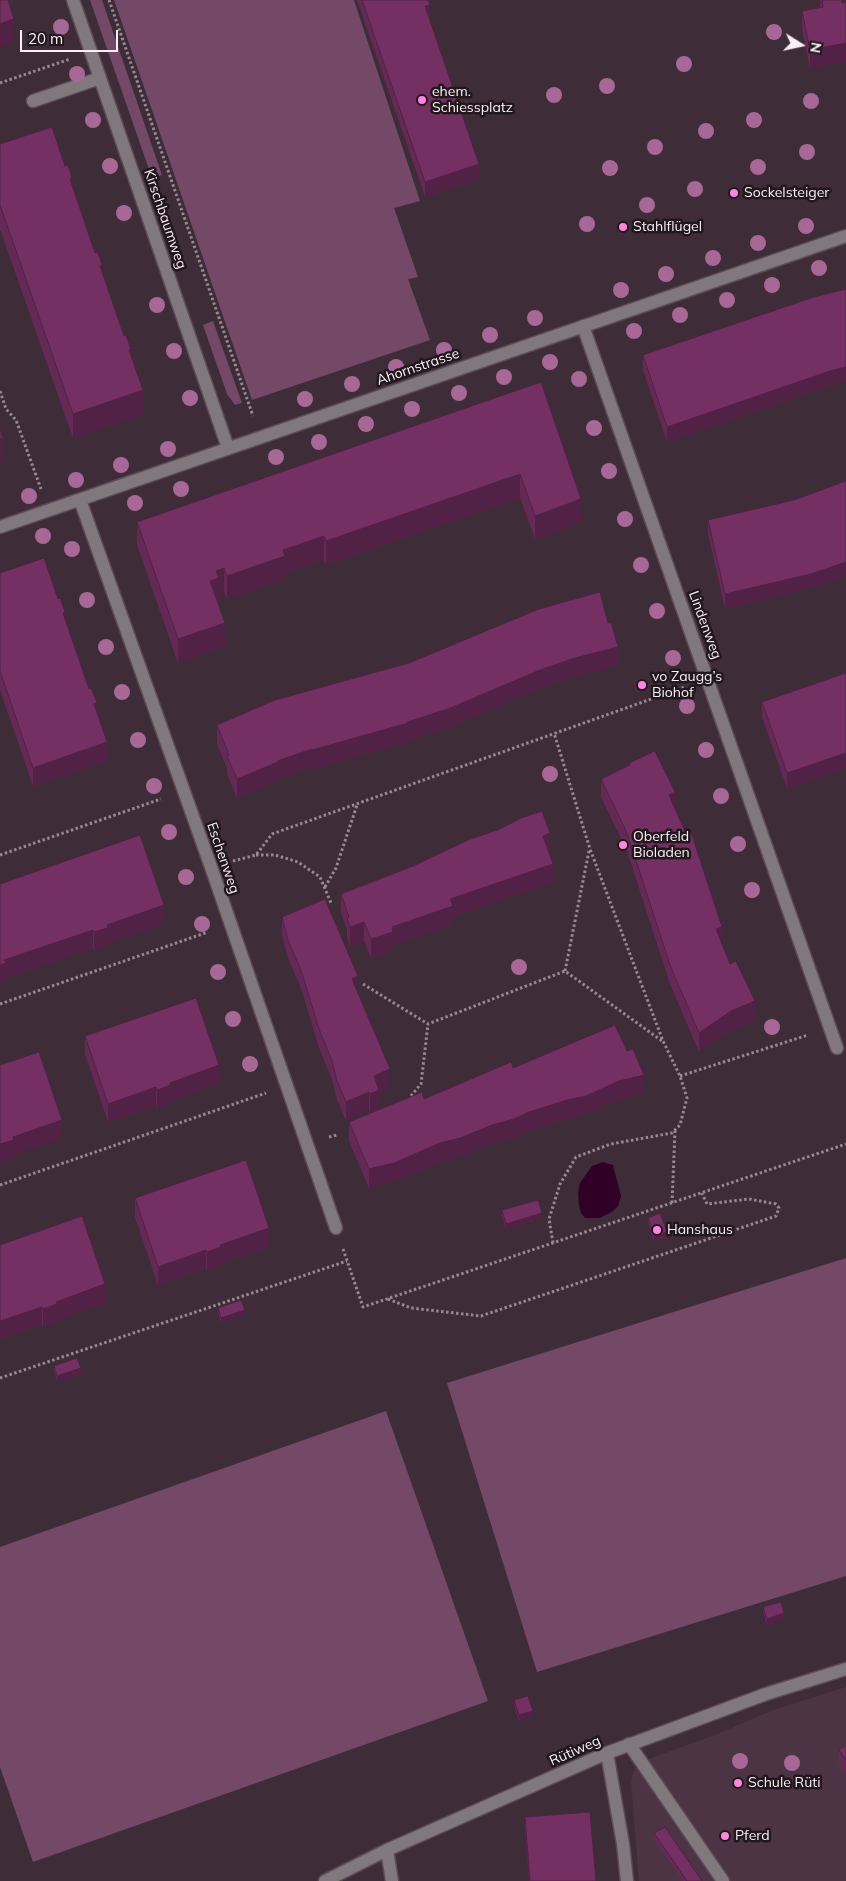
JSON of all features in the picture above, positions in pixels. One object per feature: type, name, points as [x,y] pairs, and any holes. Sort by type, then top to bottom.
[{"type":"street","name":"Kirschbaumweg","points":[[73,0],[228,448]]},
{"type":"street","points":[[33,101],[100,78]]},
{"type":"street","name":"Ahornstrasse","points":[[0,527],[846,236]]},
{"type":"street","name":"Lindenweg","points":[[582,326],[708,679],[836,1048]]},
{"type":"street","name":"Eschenweg","points":[[80,500],[211,867],[336,1228]]},
{"type":"street","name":"Rütiweg","points":[[325,1881],[387,1850],[629,1744],[766,1694],[846,1669]]},
{"type":"street","points":[[629,1744],[722,1881]]},
{"type":"street","points":[[607,1753],[623,1844],[627,1881]]},
{"type":"street","points":[[387,1850],[392,1881]]},
{"type":"path","points":[[109,0],[260,438]]},
{"type":"path","points":[[0,83],[91,52]]},
{"type":"path","points":[[0,391],[6,409],[16,420],[48,510]]},
{"type":"path","points":[[256,855],[272,834],[708,679]]},
{"type":"path","points":[[553,1243],[549,1219],[560,1184],[576,1157],[611,1144],[672,1133],[680,1125],[687,1098],[680,1076],[663,1041],[590,849],[554,733]]},
{"type":"path","points":[[0,855],[183,791]]},
{"type":"path","points":[[324,887],[336,868],[358,804]]},
{"type":"path","points":[[565,971],[590,849]]},
{"type":"path","points":[[211,867],[256,855],[275,855],[298,862],[320,877],[331,903]]},
{"type":"path","points":[[0,1004],[230,925]]},
{"type":"path","points":[[428,1024],[565,971]]},
{"type":"path","points":[[565,971],[663,1041]]},
{"type":"path","points":[[363,984],[428,1024]]},
{"type":"path","points":[[411,1096],[421,1084],[428,1024]]},
{"type":"path","points":[[680,1076],[828,1028]]},
{"type":"path","points":[[0,1185],[286,1086]]},
{"type":"path","points":[[672,1203],[675,1130]]},
{"type":"path","points":[[336,1228],[363,1307],[846,1144]]},
{"type":"path","points":[[388,1299],[411,1308],[481,1316],[776,1216],[779,1208],[776,1204],[749,1199],[707,1204],[702,1193]]},
{"type":"path","points":[[0,1378],[347,1261]]},
{"type":"shaded area","points":[[90,0],[102,0],[162,175],[152,178]]},
{"type":"shaded area","points":[[114,0],[354,0],[420,201],[394,208],[418,277],[408,279],[430,340],[252,400]]},
{"type":"shaded area","points":[[213,321],[242,403],[235,405],[227,394],[203,325]]},
{"type":"shaded area","points":[[603,1162],[613,1165],[621,1196],[618,1206],[612,1212],[600,1218],[585,1218],[581,1213],[579,1205],[578,1193],[580,1183],[592,1166]]},
{"type":"shaded area","points":[[846,1258],[846,1576],[537,1672],[447,1383]]},
{"type":"shaded area","points":[[386,1411],[488,1701],[33,1862],[0,1767],[0,1547]]},
{"type":"shaded area","name":"Schule Rüti","points":[[846,1687],[846,1881],[639,1881],[631,1781],[633,1772],[639,1764],[715,1735],[773,1710]]},
{"type":"building","points":[[0,0],[8,0],[14,19],[0,24]]},
{"type":"building","name":"ehem. Schiessplatz","points":[[362,0],[428,0],[430,5],[425,6],[479,164],[425,182]]},
{"type":"building","points":[[822,0],[842,0],[842,3],[846,2],[846,43],[810,50],[802,11],[823,7]]},
{"type":"building","points":[[52,127],[65,166],[68,165],[72,178],[70,179],[95,253],[97,252],[100,258],[102,266],[100,266],[124,336],[126,335],[131,349],[129,350],[143,390],[73,414],[0,205],[0,144]]},
{"type":"building","points":[[846,289],[846,367],[667,427],[643,355],[814,297]]},
{"type":"building","points":[[541,382],[581,499],[535,516],[520,474],[326,541],[324,536],[283,550],[285,556],[227,576],[224,568],[216,571],[219,578],[210,581],[225,623],[178,639],[137,522]]},
{"type":"building","points":[[0,428],[3,438],[0,439]]},
{"type":"building","points":[[846,481],[846,562],[811,574],[725,594],[708,520],[794,500]]},
{"type":"building","points":[[44,558],[58,599],[60,598],[65,612],[63,613],[89,689],[91,688],[97,702],[94,704],[107,742],[33,768],[0,671],[0,573]]},
{"type":"building","points":[[600,592],[608,623],[611,622],[618,647],[575,658],[540,670],[448,709],[408,723],[312,749],[277,761],[237,779],[217,725],[275,700],[409,663],[539,609]]},
{"type":"building","points":[[846,673],[846,753],[787,773],[762,702]]},
{"type":"building","points":[[655,751],[675,792],[669,795],[686,834],[691,832],[722,927],[716,929],[730,964],[736,961],[755,1001],[731,1011],[699,1033],[670,965],[627,833],[601,779]]},
{"type":"building","points":[[542,811],[550,833],[543,836],[553,864],[450,899],[453,906],[392,927],[393,932],[371,939],[364,922],[350,927],[347,918],[349,917],[341,894],[413,866],[468,840]]},
{"type":"building","points":[[140,835],[164,905],[107,925],[108,928],[94,932],[93,930],[4,960],[6,963],[0,965],[0,884]]},
{"type":"building","points":[[325,899],[358,976],[352,979],[390,1069],[374,1076],[379,1090],[370,1094],[369,1092],[346,1102],[319,1029],[302,973],[288,940],[282,917]]},
{"type":"building","points":[[196,998],[219,1065],[170,1083],[171,1085],[157,1090],[156,1087],[108,1104],[85,1036]]},
{"type":"building","points":[[615,1025],[627,1051],[633,1049],[644,1075],[619,1081],[586,1096],[529,1112],[460,1138],[440,1143],[394,1163],[369,1169],[349,1122],[422,1092],[424,1099],[511,1062],[513,1068]]},
{"type":"building","points":[[39,1052],[62,1120],[13,1137],[14,1140],[0,1144],[0,1065]]},
{"type":"building","points":[[246,1160],[269,1228],[220,1245],[221,1247],[207,1252],[206,1250],[158,1267],[135,1198]]},
{"type":"building","points":[[538,1200],[542,1213],[506,1224],[502,1210]]},
{"type":"building","name":"Hanshaus","points":[[660,1213],[667,1232],[654,1236],[648,1218]]},
{"type":"building","points":[[82,1216],[105,1284],[56,1302],[57,1304],[43,1309],[42,1307],[0,1321],[0,1245]]},
{"type":"building","points":[[241,1300],[245,1310],[221,1318],[218,1308]]},
{"type":"building","points":[[77,1358],[81,1368],[57,1376],[54,1366]]},
{"type":"building","points":[[781,1602],[784,1613],[767,1619],[763,1607]]},
{"type":"building","points":[[528,1696],[533,1711],[519,1715],[514,1700]]},
{"type":"building","points":[[846,1745],[846,1760],[839,1750]]},
{"type":"building","points":[[590,1812],[596,1881],[530,1881],[525,1817]]},
{"type":"building","points":[[665,1827],[702,1881],[687,1881],[654,1833]]},
{"type":"place","name":"ehem. Schiessplatz","points":[[422,100]]},
{"type":"place","name":"Sockelsteiger","points":[[734,193]]},
{"type":"place","name":"Stahlflügel","points":[[623,227]]},
{"type":"place","name":"vo Zaugg’s Biohof","points":[[642,685]]},
{"type":"place","name":"Oberfeld Bioladen","points":[[623,845]]},
{"type":"place","name":"Hanshaus","points":[[657,1230]]},
{"type":"place","name":"Schule Rüti","points":[[738,1783]]},
{"type":"place","name":"Pferd","points":[[725,1836]]}]
